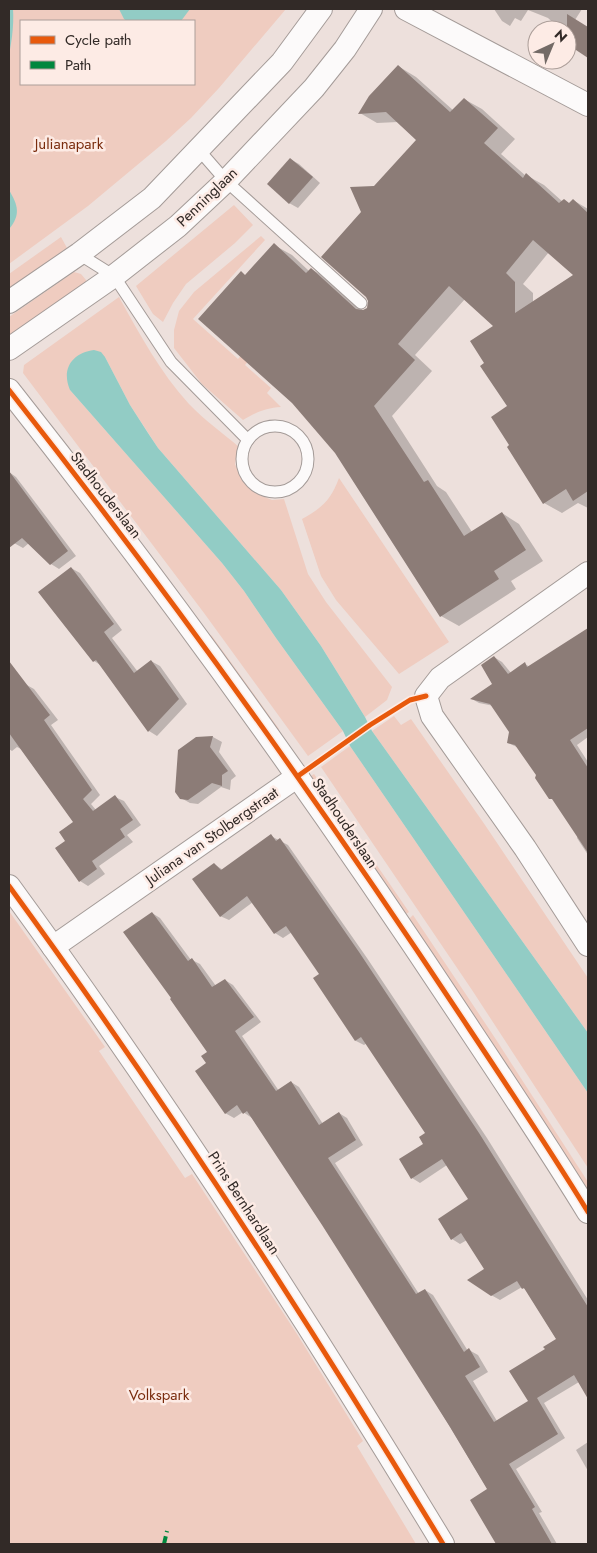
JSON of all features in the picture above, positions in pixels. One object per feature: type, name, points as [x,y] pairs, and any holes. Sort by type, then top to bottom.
[{"type":"street","points":[[9,302],[79,254],[152,198],[282,62],[321,9]]},
{"type":"street","name":"Penninglaan","points":[[9,349],[114,276],[178,226],[226,181],[314,88],[345,49],[371,9]]},
{"type":"street","points":[[406,9],[588,106]]},
{"type":"street","name":"Stadhouderslaan","points":[[9,390],[151,573],[298,776],[422,956],[588,1212]]},
{"type":"street","points":[[588,573],[440,678],[426,696],[432,716],[525,848],[588,945]]},
{"type":"street","name":"Juliana van Stolbergstraat","points":[[53,947],[298,776]]},
{"type":"street","name":"Prins Bernhardlaan","points":[[9,886],[53,947],[244,1226],[364,1413],[443,1544]]},
{"type":"lane","points":[[199,150],[226,181],[361,303]]},
{"type":"lane","points":[[79,254],[114,276],[171,362],[248,440]]},
{"type":"lane","points":[[269,426],[282,427],[294,432],[303,441],[308,453],[308,466],[302,478],[293,488],[280,493],[256,486],[246,477],[242,464],[242,452],[248,440],[257,431],[269,426]]},
{"type":"green space","name":"Julianapark","points":[[9,9],[286,9],[191,118],[88,206],[9,264]]},
{"type":"green space","points":[[234,205],[253,225],[235,243],[186,284],[163,322],[153,314],[136,286]]},
{"type":"green space","points":[[261,236],[265,240],[193,319],[238,359],[256,339],[262,344],[245,365],[271,388],[267,393],[281,407],[261,411],[243,420],[202,384],[174,348],[174,330],[179,311],[194,292]]},
{"type":"green space","points":[[61,237],[67,248],[9,289],[9,274]]},
{"type":"green space","points":[[74,272],[81,274],[86,280],[85,287],[11,339],[9,334],[9,317]]},
{"type":"green space","points":[[119,297],[151,353],[179,392],[201,416],[239,447],[235,464],[242,480],[255,493],[272,500],[284,499],[308,574],[326,602],[392,687],[387,700],[365,717],[321,646],[281,590],[158,448],[130,405],[105,357],[70,390],[222,563],[343,731],[308,756],[204,613],[23,373],[24,365]]},
{"type":"green space","points":[[339,478],[449,642],[399,674],[336,600],[321,576],[302,519],[325,503],[333,492]]},
{"type":"green space","points":[[200,627],[212,636],[279,729],[274,733]]},
{"type":"green space","points":[[394,716],[401,725],[411,719],[588,978],[588,1033],[372,731]]},
{"type":"green space","points":[[350,746],[588,1093],[588,1168],[472,990],[321,767]]},
{"type":"green space","points":[[314,774],[409,912],[406,914],[311,776]]},
{"type":"green space","name":"Volkspark","points":[[9,911],[105,1047],[99,1051],[185,1178],[192,1174],[297,1334],[363,1441],[357,1446],[416,1544],[9,1544]]},
{"type":"green space","points":[[413,915],[588,1182],[588,1194],[409,919]]},
{"type":"water","points":[[9,9],[13,9],[13,15],[9,55]]},
{"type":"water","points":[[119,9],[190,9],[182,20],[124,19]]},
{"type":"water","points":[[9,190],[16,205],[17,214],[9,229]]},
{"type":"water","points":[[94,350],[101,352],[105,357],[130,405],[158,448],[281,590],[321,646],[372,731],[588,1033],[588,1093],[350,746],[343,731],[244,591],[222,563],[70,390],[67,375],[70,363],[74,358]]},
{"type":"building","points":[[567,14],[577,20],[567,20]]},
{"type":"building","points":[[577,20],[588,27],[588,58],[577,51]]},
{"type":"building","points":[[398,65],[450,112],[464,98],[498,128],[484,143],[523,178],[526,173],[559,203],[564,199],[569,203],[573,199],[588,213],[588,491],[573,501],[566,489],[543,504],[507,447],[509,445],[491,417],[507,406],[480,366],[484,363],[470,341],[493,326],[449,286],[398,344],[415,360],[374,406],[424,482],[428,480],[464,536],[502,512],[526,550],[494,571],[499,579],[440,617],[335,453],[292,403],[198,319],[241,271],[245,275],[274,243],[306,273],[311,268],[356,309],[363,310],[367,308],[368,301],[366,297],[321,257],[361,212],[350,187],[374,186],[416,140],[386,112],[358,114],[369,96]],"holes":[[[533,240],[573,275],[515,313],[515,282],[506,273]]]},
{"type":"building","points":[[290,158],[313,177],[289,204],[267,184]]},
{"type":"building","points":[[9,471],[68,551],[50,565],[22,538],[9,548]]},
{"type":"building","points":[[71,567],[114,624],[104,632],[134,673],[151,660],[179,699],[148,732],[96,660],[93,662],[38,592]]},
{"type":"building","points":[[588,628],[588,728],[570,740],[588,768],[588,853],[552,799],[549,799],[535,778],[536,775],[515,745],[507,743],[509,732],[490,704],[470,699],[492,684],[481,665],[494,656],[508,674],[525,662],[527,667]]},
{"type":"building","points":[[9,661],[50,715],[44,720],[92,790],[83,799],[93,811],[115,795],[133,820],[120,829],[125,837],[92,861],[97,869],[79,882],[55,848],[65,841],[59,832],[73,822],[9,733]]},
{"type":"building","points":[[213,736],[210,747],[228,771],[222,775],[222,786],[212,783],[188,800],[180,799],[175,792],[178,750],[196,737]]},
{"type":"building","points":[[271,834],[276,841],[280,838],[359,952],[479,1133],[588,1307],[588,1399],[574,1375],[537,1398],[558,1434],[509,1464],[535,1507],[532,1509],[552,1544],[496,1544],[470,1500],[487,1489],[450,1427],[247,1111],[243,1114],[237,1105],[225,1114],[195,1071],[206,1063],[201,1056],[207,1052],[123,932],[152,912],[188,961],[192,958],[212,987],[225,979],[254,1017],[235,1031],[276,1091],[291,1081],[319,1125],[339,1112],[356,1140],[328,1158],[416,1294],[425,1289],[464,1352],[469,1348],[480,1367],[465,1376],[494,1422],[528,1401],[509,1371],[545,1349],[543,1347],[556,1339],[524,1288],[522,1289],[517,1281],[491,1296],[467,1280],[484,1269],[461,1233],[451,1240],[438,1219],[468,1199],[442,1159],[411,1179],[399,1159],[423,1144],[419,1137],[425,1133],[361,1037],[355,1041],[313,978],[319,974],[286,926],[274,934],[247,896],[220,917],[192,879],[214,863],[221,870]]},
{"type":"marked path","points":[[164,1544],[167,1531]]},
{"type":"cycle path","points":[[9,390],[188,625],[303,785],[360,866],[530,1120],[588,1212]]},
{"type":"cycle path","points":[[298,776],[370,725],[410,700],[426,696]]},
{"type":"cycle path","points":[[9,886],[179,1128],[340,1376],[443,1544]]}]
